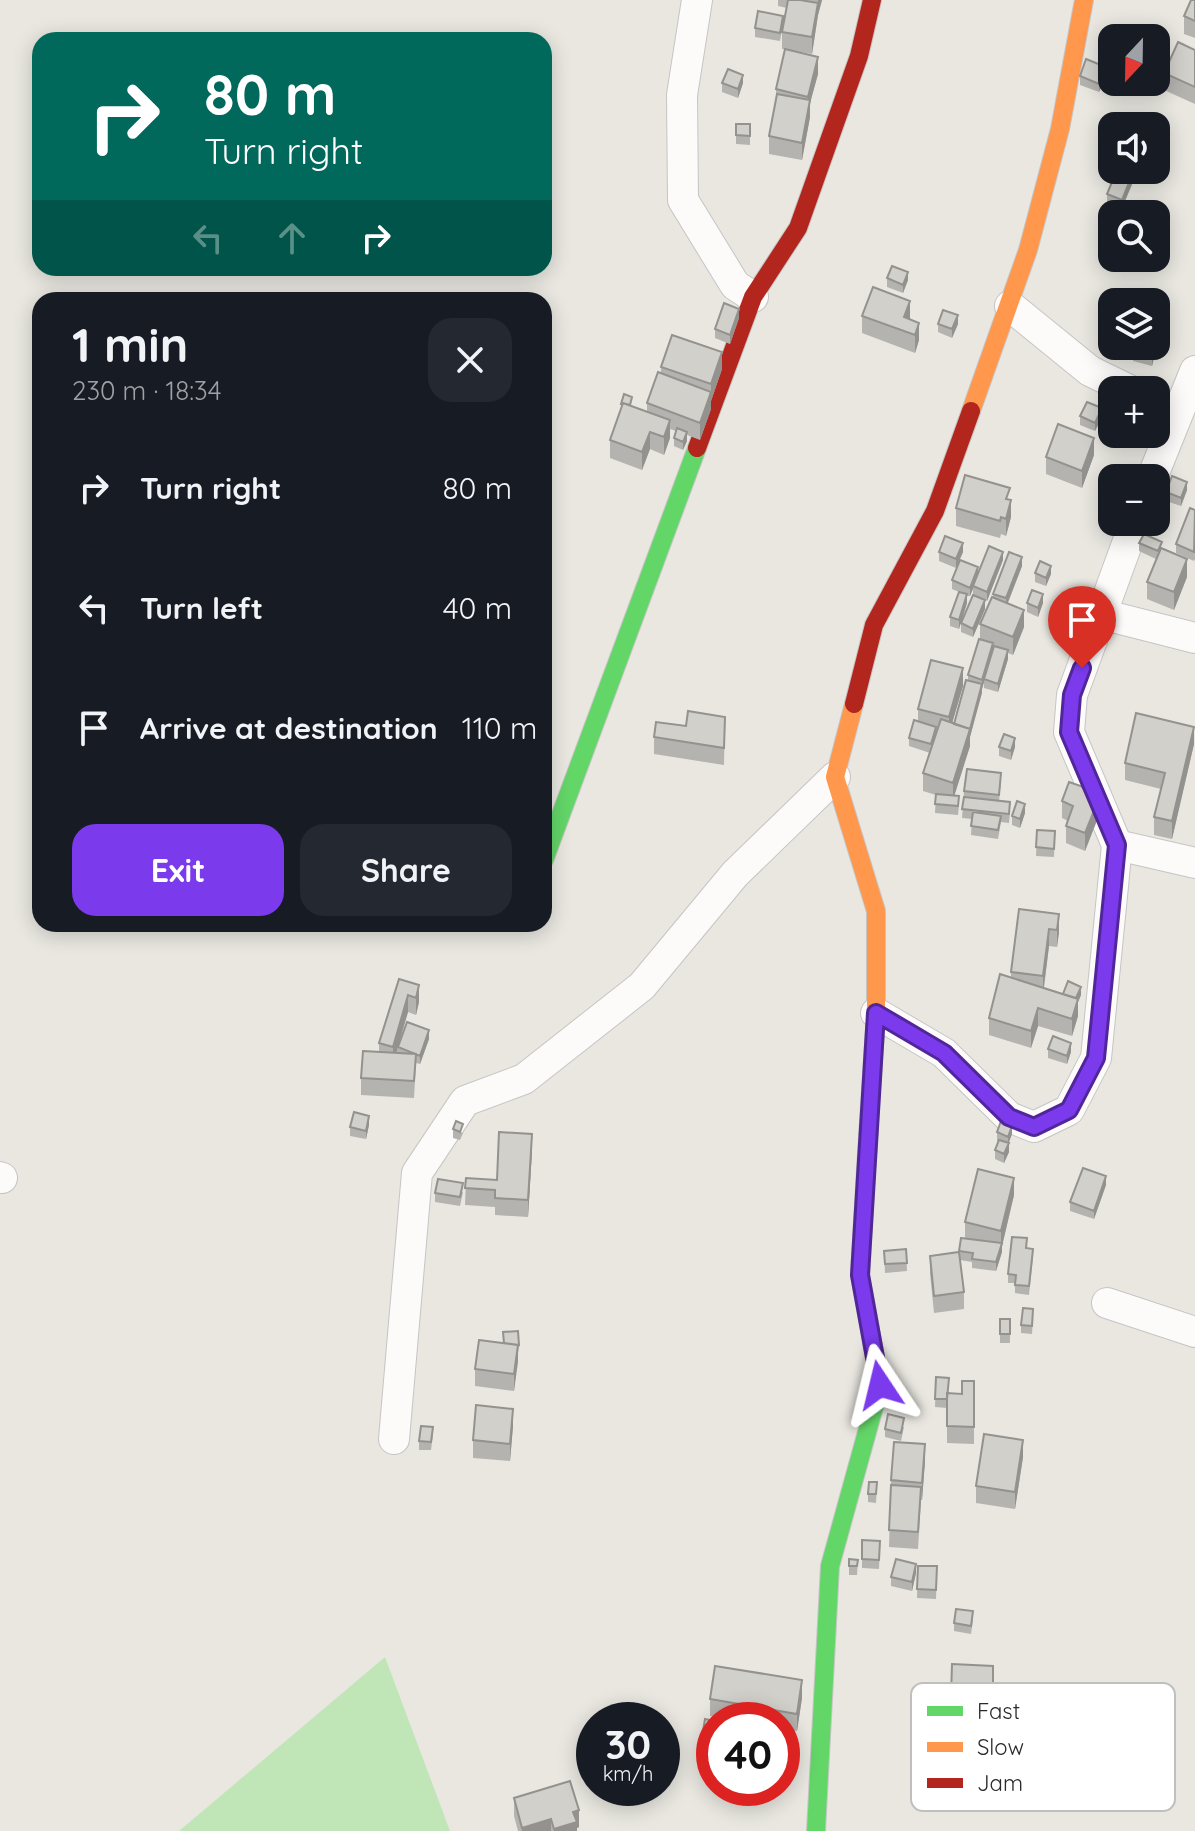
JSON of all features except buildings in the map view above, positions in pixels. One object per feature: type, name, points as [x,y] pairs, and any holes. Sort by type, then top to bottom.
[{"type":"street","points":[[697,0],[682,95],[683,200],[735,285],[753,297]]},
{"type":"street","points":[[552,838],[753,297],[798,228],[859,56],[872,0]]},
{"type":"street","points":[[816,1831],[830,1566],[880,1385],[860,1275],[876,1013],[876,911],[835,777],[874,625],[935,511],[1010,306],[1060,129],[1084,0]]},
{"type":"street","points":[[1010,306],[1100,376]]},
{"type":"street","points":[[1157,464],[1195,371]]},
{"type":"street","points":[[876,1013],[944,1053],[1009,1117],[1034,1127],[1069,1110],[1096,1058],[1117,845],[1069,732],[1072,695],[1130,536]]},
{"type":"street","points":[[1101,614],[1195,638]]},
{"type":"street","points":[[394,1439],[417,1173],[465,1101],[524,1079],[642,986],[735,874],[835,777]]},
{"type":"street","points":[[1117,845],[1195,863]]},
{"type":"street","points":[[1107,1303],[1195,1332]]},
{"type":"green space","points":[[385,1657],[450,1831],[179,1831]]},
{"type":"traffic: fast","points":[[552,838],[697,448]]},
{"type":"traffic: fast","points":[[816,1831],[830,1566],[880,1385],[860,1275],[866,1169]]},
{"type":"traffic: slow","points":[[971,411],[1028,250],[1060,129],[1084,0]]},
{"type":"traffic: slow","points":[[854,704],[835,777],[876,911],[876,1013],[866,1169]]},
{"type":"traffic: jam","points":[[697,448],[753,297],[798,228],[859,56],[872,0]]},
{"type":"traffic: jam","points":[[854,704],[874,625],[935,511],[971,411]]},
{"type":"route","points":[[880,1385],[860,1275],[876,1013],[944,1053],[1009,1117],[1034,1127],[1069,1110],[1096,1058],[1117,845],[1069,732],[1072,695],[1082,668]]}]
